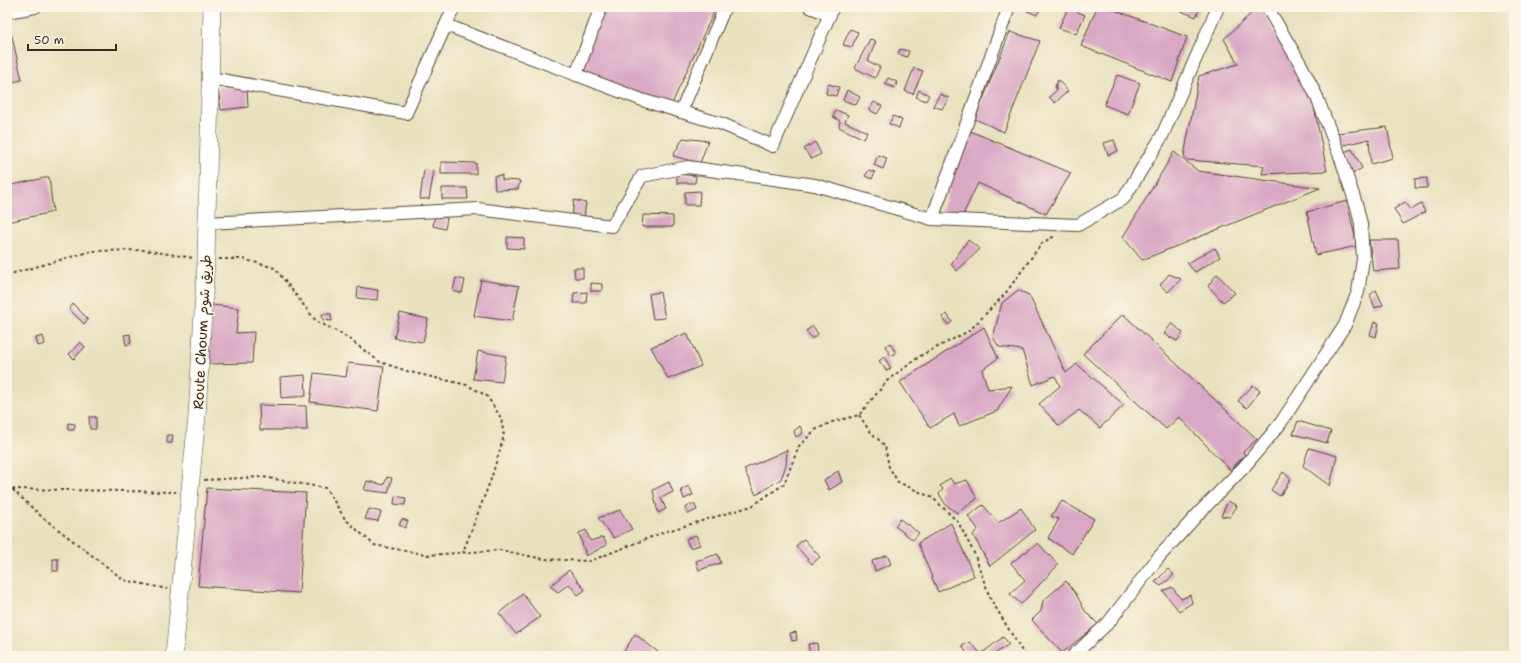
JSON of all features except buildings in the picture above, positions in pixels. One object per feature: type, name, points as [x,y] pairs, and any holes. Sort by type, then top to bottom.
[{"type":"highway","name":"Route Choum طريق شوم","points":[[174,656],[197,416],[206,260],[212,7]]},
{"type":"street","points":[[7,12],[35,7]]},
{"type":"street","points":[[211,78],[406,113],[454,7]]},
{"type":"street","points":[[576,75],[601,7]]},
{"type":"street","points":[[681,112],[725,7]]},
{"type":"street","points":[[446,24],[645,101],[722,124],[773,146],[831,11],[810,7]]},
{"type":"street","points":[[932,219],[1009,7]]},
{"type":"street","points":[[207,223],[478,209],[612,226],[642,176],[688,167],[815,185],[932,219],[1078,225],[1124,198],[1162,136],[1218,7]]},
{"type":"street","points":[[1073,656],[1109,622],[1158,558],[1244,467],[1276,430],[1296,402],[1342,330],[1358,292],[1363,258],[1362,236],[1357,208],[1336,146],[1316,95],[1294,52],[1267,7]]},
{"type":"path","points":[[7,490],[191,486],[211,480],[262,477],[326,488],[345,519],[374,545],[428,555],[501,550],[543,559],[590,561],[664,532],[752,506],[784,484],[799,446],[815,430],[832,422],[859,415],[888,380],[920,356],[969,331],[1005,294],[1042,244],[1078,225]]},
{"type":"path","points":[[7,275],[92,251],[145,250],[206,260],[243,259],[275,268],[316,321],[342,334],[380,362],[410,372],[468,385],[487,396],[501,418],[504,436],[491,479],[463,552]]},
{"type":"path","points":[[859,415],[868,430],[885,446],[889,467],[898,482],[933,498],[958,522],[974,553],[990,598],[1025,656]]},
{"type":"path","points":[[12,489],[42,517],[124,580],[181,591]]}]
